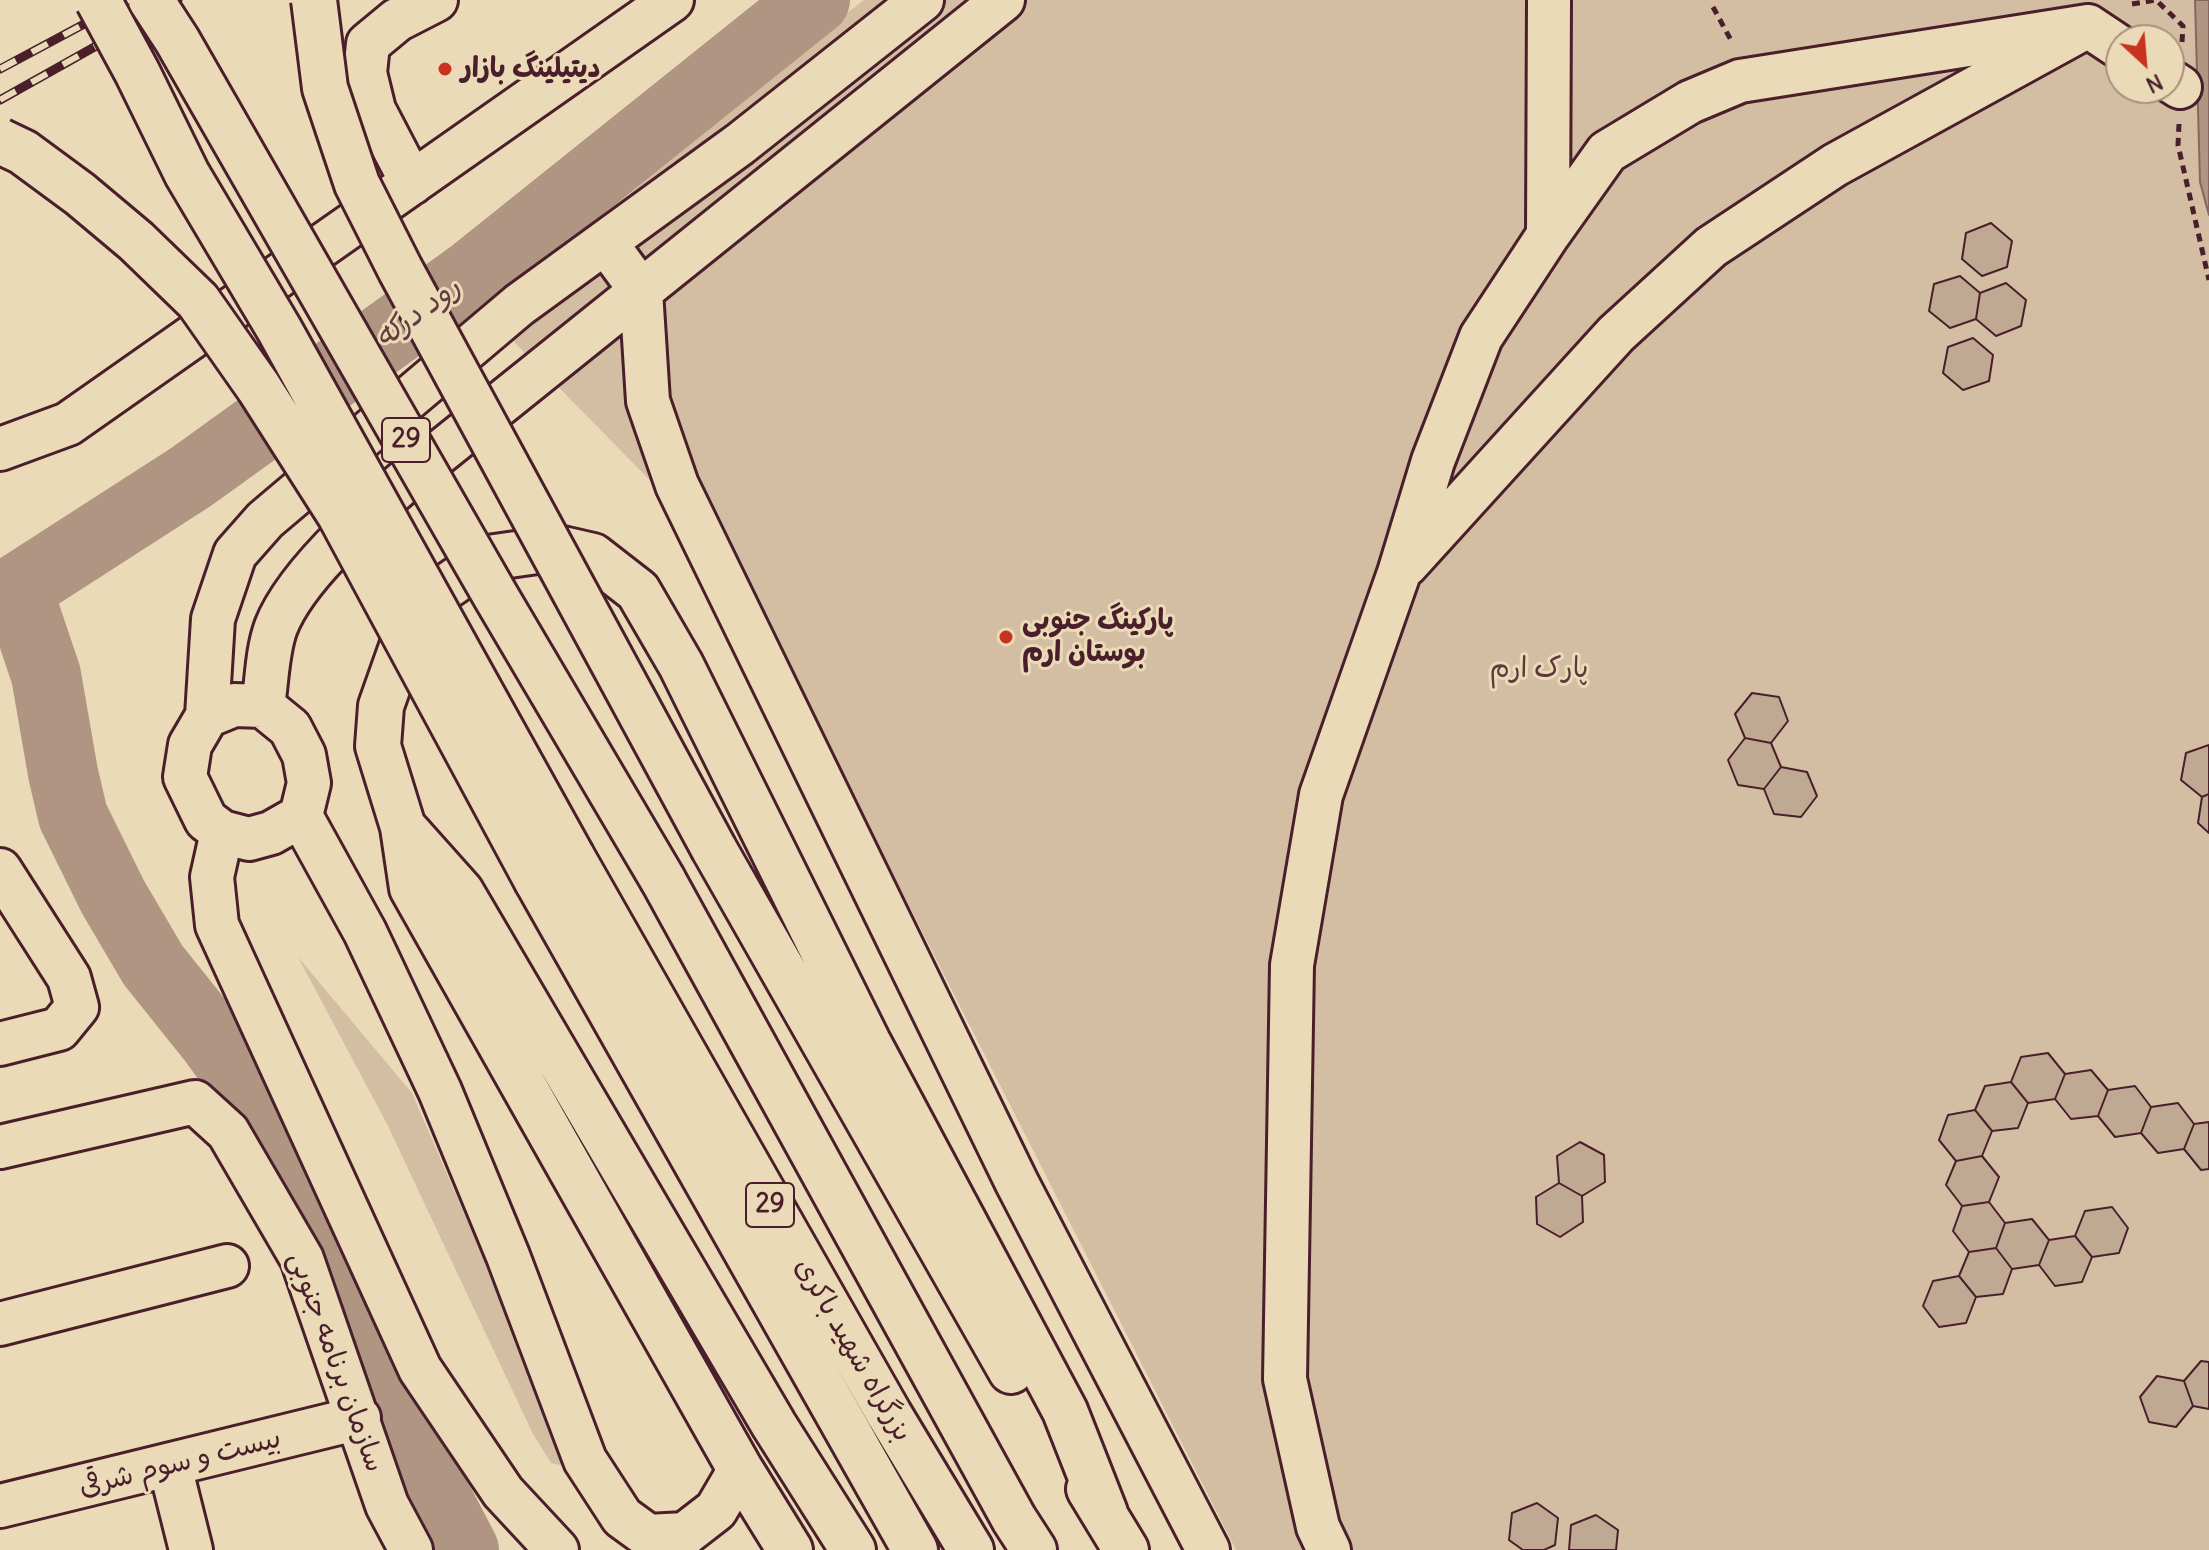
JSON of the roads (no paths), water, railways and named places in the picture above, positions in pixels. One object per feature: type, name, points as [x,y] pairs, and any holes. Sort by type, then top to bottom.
[{"type":"highway","name":"بزرگراه شهید باکری","points":[[98,0],[187,174],[287,343],[572,857],[889,1414],[971,1550]]},
{"type":"highway","name":"29","points":[[151,0],[663,880],[1014,1519],[1034,1550]]},
{"type":"highway","points":[[314,0],[325,88],[357,184],[400,269],[714,849],[1019,1386],[1105,1513],[1126,1550]]},
{"type":"highway","name":"29","points":[[0,141],[23,152],[136,241],[198,301],[259,388],[340,515],[537,881],[915,1550]]},
{"type":"highway","points":[[790,1550],[740,1469],[412,888],[403,827],[378,746],[381,706],[404,641],[433,596],[488,558],[558,548],[593,556],[638,591],[681,665],[868,1042],[1065,1411],[1105,1513]]},
{"type":"highway","points":[[403,827],[461,892],[774,1425],[853,1550]]},
{"type":"street","points":[[412,183],[374,110],[365,73],[368,44],[397,20],[436,0]]},
{"type":"street","points":[[0,449],[68,424],[672,0]]},
{"type":"street","points":[[301,816],[271,833],[249,839],[222,832],[206,820],[185,777],[190,745],[207,716],[213,619],[235,554],[265,520],[519,305],[740,144],[922,0]]},
{"type":"street","points":[[263,706],[274,630],[286,606],[345,536],[403,483],[1003,0]]},
{"type":"street","points":[[1548,235],[1549,0]]},
{"type":"street","points":[[1329,1550],[1318,1527],[1285,1379],[1292,965],[1321,795],[1399,573],[1433,461],[1481,337],[1607,152],[1690,102],[1740,81],[2104,37]]},
{"type":"street","points":[[1399,573],[1616,334],[1711,247],[1835,165],[2104,37]]},
{"type":"street","points":[[740,144],[771,184]]},
{"type":"street","points":[[606,243],[641,291],[648,401],[677,485],[1010,1169],[1208,1550]]},
{"type":"street","points":[[207,716],[234,705],[263,706],[290,728],[304,755],[309,783],[301,816],[365,932],[440,1091],[508,1256],[585,1460],[622,1517],[648,1536],[685,1534],[716,1510],[740,1469]]},
{"type":"street","points":[[222,832],[212,877],[217,925],[420,1369],[503,1492],[557,1550]]},
{"type":"street","points":[[0,870],[69,978],[77,1007],[59,1029],[0,1044]]},
{"type":"street","name":"سازمان برنامه جنوبی","points":[[0,1147],[195,1102],[228,1132],[302,1259],[387,1505],[411,1550]]},
{"type":"street","points":[[0,1324],[227,1266]]},
{"type":"street","name":"بیست و سوم شرقی","points":[[0,1506],[359,1418]]},
{"type":"street","points":[[170,1466],[191,1550]]},
{"type":"waterway","name":"رود درکه","points":[[0,597],[191,477],[470,276],[815,0]]},
{"type":"waterway","points":[[17,589],[46,675],[73,816],[113,897],[153,965],[283,1136],[318,1204],[343,1268],[364,1338],[398,1424],[464,1550]]},
{"type":"railway","points":[[0,69],[129,0]]},
{"type":"railway","points":[[0,100],[178,0]]},
{"type":"place","name":"دیتیلینگ بازار","points":[[445,69]]},
{"type":"place","name":"پارکینگ جنوبی بوستان ارم","points":[[1006,637]]},
{"type":"park label","name":"پارک ارم","points":[[1539,669]]}]
